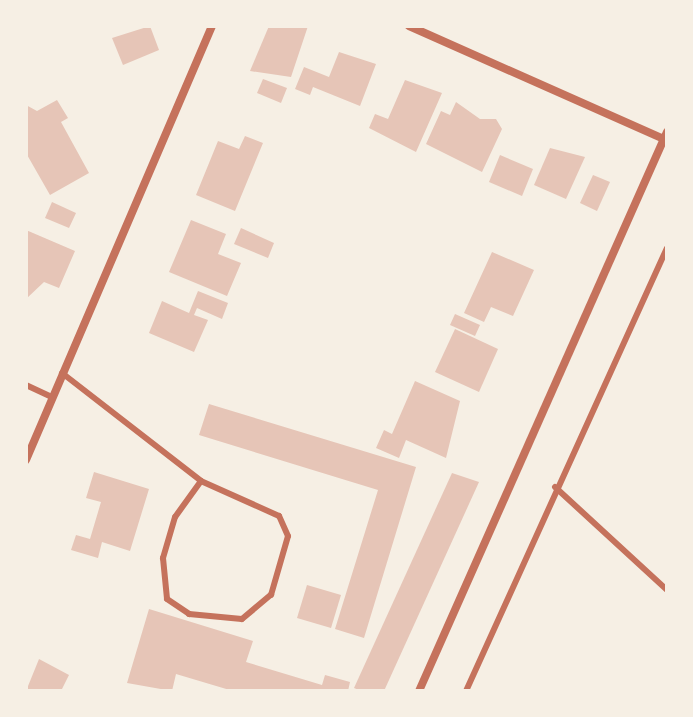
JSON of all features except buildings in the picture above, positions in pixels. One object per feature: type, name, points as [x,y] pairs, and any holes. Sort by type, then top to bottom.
[{"type":"street","points":[[26,460],[212,26]]},
{"type":"street","points":[[409,26],[665,135],[419,691]]},
{"type":"lane","points":[[466,691],[555,487],[667,248]]},
{"type":"lane","points":[[62,373],[201,481],[279,516],[288,536],[271,595],[242,619],[189,614],[167,599],[163,558],[171,530],[201,481]]},
{"type":"lane","points":[[26,385],[52,397]]},
{"type":"lane","points":[[555,487],[667,590]]}]
